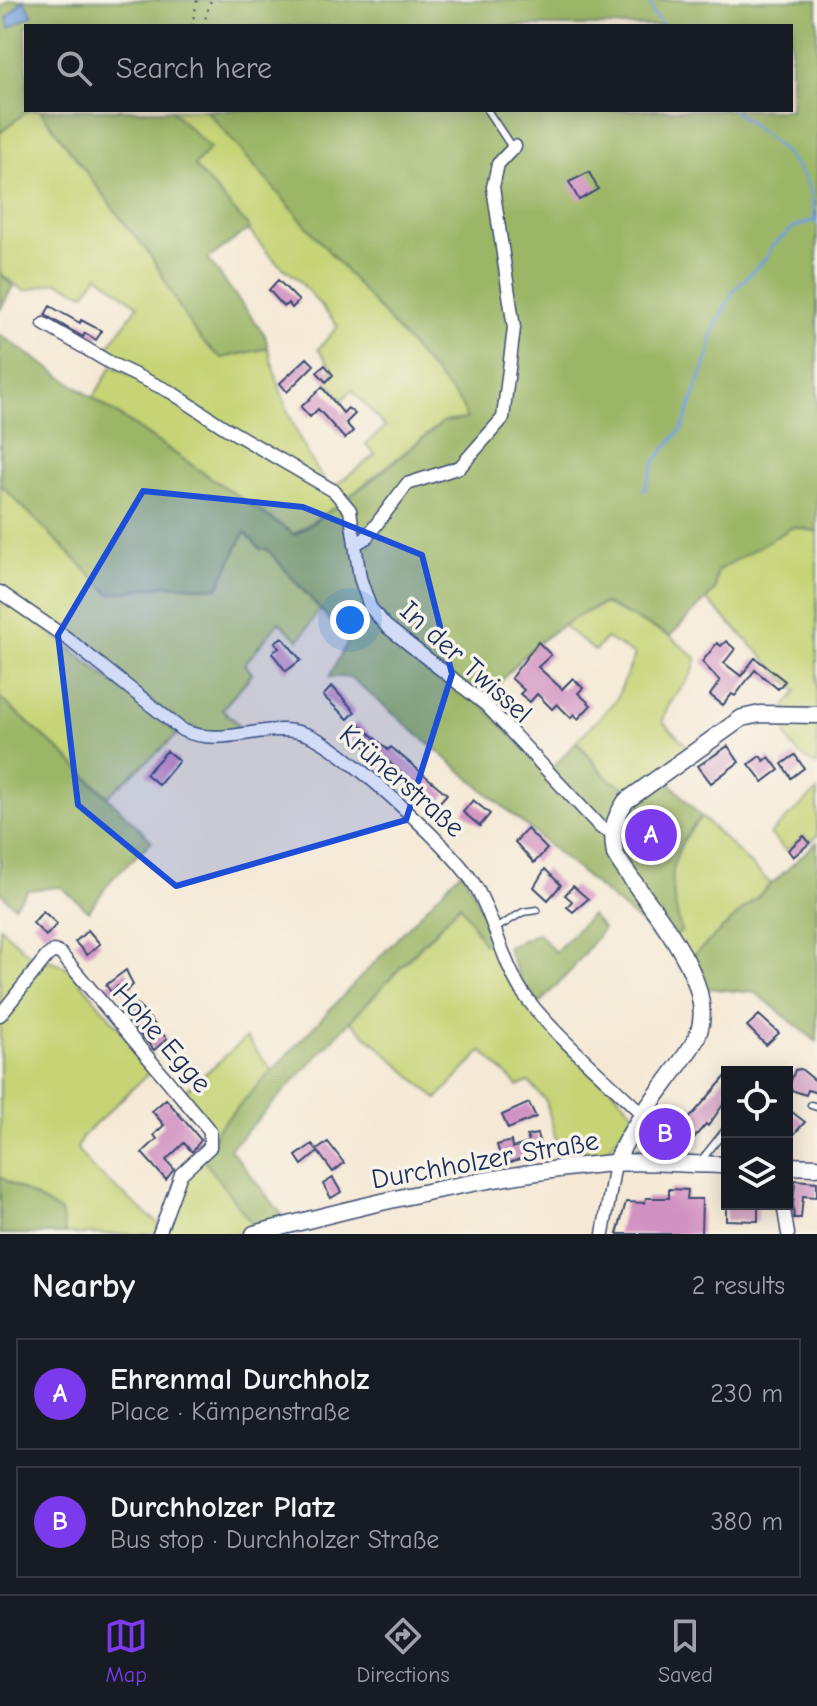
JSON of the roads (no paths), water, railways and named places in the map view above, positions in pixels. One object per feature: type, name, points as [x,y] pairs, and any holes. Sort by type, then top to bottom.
[{"type":"street","points":[[357,543],[366,538],[407,484],[460,467],[503,418],[514,328],[493,187],[498,164],[514,148]]},
{"type":"street","name":"In der Twissel","points":[[44,324],[114,365],[171,392],[334,491],[350,510],[360,578],[370,607],[386,626],[486,705],[601,828],[611,831]]},
{"type":"street","name":"Krünerstraße","points":[[0,592],[59,632],[172,722],[193,735],[219,739],[286,728],[324,743],[454,857],[476,886],[524,993],[642,1114]]},
{"type":"street","points":[[603,1234],[615,1163],[642,1114],[694,1043],[700,1030],[703,1005],[695,977],[683,956],[615,854],[611,831],[626,801],[733,722],[760,714],[817,715]]},
{"type":"street","name":"Hohe Egge","points":[[0,1015],[47,956],[54,951],[61,954],[210,1131],[210,1147],[176,1183],[159,1234]]},
{"type":"street","name":"Durchholzer Straße","points":[[254,1234],[502,1178],[615,1163],[721,1165]]},
{"type":"street","points":[[793,1166],[817,1167]]},
{"type":"street","points":[[784,1210],[788,1234]]},
{"type":"lane","points":[[488,112],[514,148]]},
{"type":"lane","points":[[495,929],[523,912],[537,910]]},
{"type":"lane","points":[[642,1114],[675,1151],[673,1164]]},
{"type":"lane","points":[[697,1165],[721,1135]]},
{"type":"water","points":[[23,0],[33,15],[9,28],[7,18]]},
{"type":"waterway","points":[[650,0],[653,13],[661,24]]},
{"type":"waterway","points":[[736,112],[776,144],[795,164],[809,187],[817,224]]},
{"type":"waterway","points":[[644,490],[656,460],[683,427],[710,351],[712,333],[734,290],[768,256],[772,246],[794,227],[815,220]]},
{"type":"place","name":"Ehrenmal Durchholz","points":[[651,835]]},
{"type":"place","name":"Durchholzer Platz","points":[[665,1134]]}]
